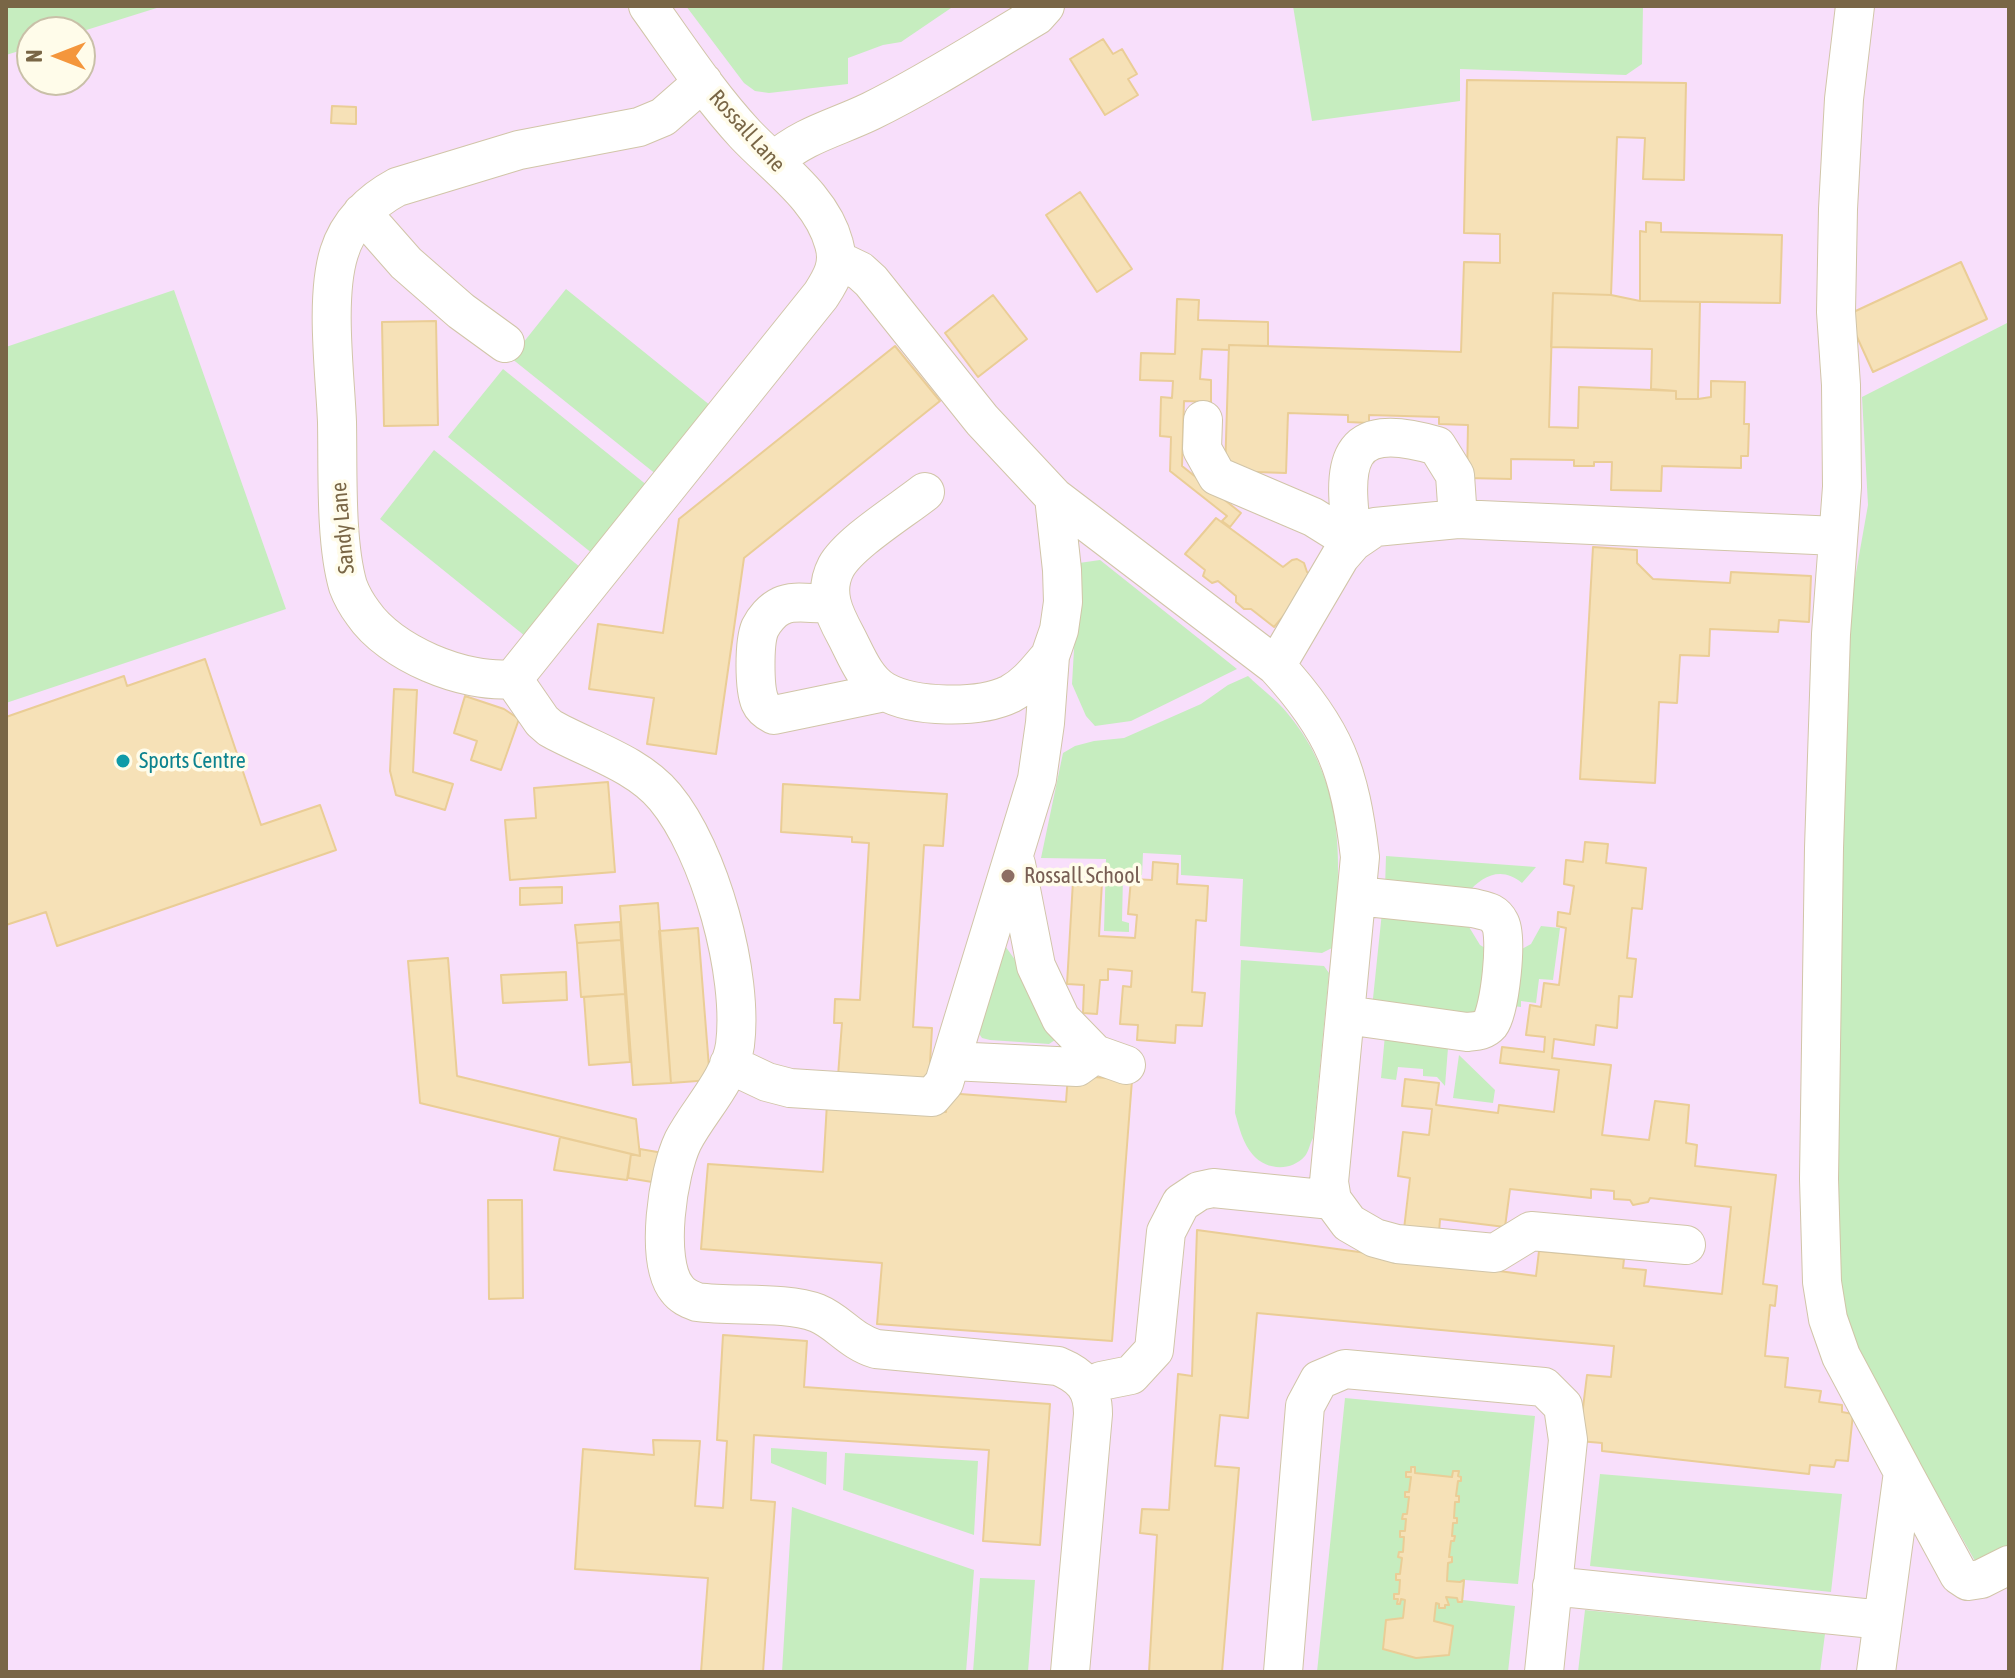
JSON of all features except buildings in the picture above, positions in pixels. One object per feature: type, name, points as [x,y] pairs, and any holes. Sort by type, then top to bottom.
[{"type":"street","name":"Rossall Lane","points":[[648,6],[745,135],[774,161],[816,209],[833,240],[837,260]]},
{"type":"street","points":[[774,161],[815,133],[873,110],[942,72],[1036,16],[1045,6]]},
{"type":"street","points":[[1855,6],[1844,99],[1838,209],[1836,312],[1841,385],[1842,487],[1837,536],[1824,848],[1819,1179],[1822,1282],[1828,1319],[1841,1356],[1959,1575],[1968,1581],[1981,1579],[2009,1565]]},
{"type":"street","name":"Sandy Lane","points":[[513,679],[460,673],[404,650],[378,631],[362,612],[348,587],[340,532],[332,295],[339,251],[362,213],[379,197],[420,178],[519,150],[639,127],[663,117],[703,82]]},
{"type":"street","points":[[362,213],[406,263],[461,311],[505,343]]},
{"type":"street","points":[[1070,1672],[1092,1430],[1093,1401],[1089,1387],[1071,1371],[1058,1366],[876,1349],[852,1339],[830,1320],[808,1310],[708,1303],[684,1297],[675,1288],[666,1258],[665,1238],[673,1171],[683,1141],[729,1064],[736,1033],[734,980],[729,952],[702,863],[691,837],[664,796],[651,783],[550,728],[513,679],[821,295],[834,273],[837,260],[860,271],[871,281],[982,420],[1054,497],[1276,666],[1307,699],[1325,728],[1340,758],[1355,815],[1360,857],[1329,1182],[1332,1200],[1349,1223],[1375,1238],[1397,1244],[1495,1253],[1531,1231],[1686,1245]]},
{"type":"street","points":[[1203,420],[1202,449],[1217,476],[1313,517],[1353,542]]},
{"type":"street","points":[[1353,542],[1347,503],[1348,468],[1357,448],[1375,437],[1411,438],[1437,446],[1455,475],[1458,519]]},
{"type":"street","points":[[885,692],[864,669],[830,603],[834,570],[844,555],[925,492]]},
{"type":"street","points":[[729,1064],[778,1086],[932,1097],[944,1083],[1037,779],[1050,656],[1059,630],[1063,602],[1054,497]]},
{"type":"street","points":[[1276,666],[1340,557],[1353,542],[1375,527],[1458,519],[1837,536]]},
{"type":"street","points":[[830,603],[788,603],[768,616],[759,630],[756,647],[760,701],[766,711],[774,715],[885,692],[944,705],[990,700],[1009,694],[1028,682],[1050,656]]},
{"type":"street","points":[[951,1061],[1077,1067],[1110,1060],[1061,1019],[1036,966],[1015,857]]},
{"type":"street","points":[[1346,1015],[1467,1032],[1480,1031],[1491,1023],[1495,1012],[1504,942],[1502,925],[1492,912],[1357,896]]},
{"type":"street","points":[[1089,1387],[1101,1381],[1131,1375],[1154,1350],[1166,1232],[1181,1203],[1199,1191],[1213,1188],[1332,1200]]},
{"type":"street","points":[[1283,1672],[1305,1406],[1319,1380],[1345,1369],[1544,1387],[1563,1406],[1568,1440],[1544,1672]]},
{"type":"street","points":[[1876,1672],[1903,1472]]},
{"type":"street","points":[[1552,1586],[1883,1620]]},
{"type":"shaded area","name":"Rossall School","points":[[6,6],[2009,6],[2009,1672],[6,1672]]},
{"type":"green space","points":[[6,6],[163,6],[96,27],[96,16],[16,16],[16,52],[6,55]]},
{"type":"green space","points":[[686,6],[954,6],[901,42],[848,58],[848,84],[769,93],[755,91],[744,83]]},
{"type":"green space","points":[[1293,6],[1643,6],[1642,64],[1626,75],[1460,69],[1460,101],[1312,121]]},
{"type":"green space","points":[[566,289],[711,406],[657,475],[511,358]]},
{"type":"green space","points":[[174,290],[286,609],[6,703],[6,347]]},
{"type":"green space","points":[[2009,322],[2009,1545],[1975,1561],[1852,1343],[1840,1298],[1833,1241],[1846,629],[1868,505],[1862,397]]},
{"type":"green space","points":[[503,369],[648,486],[593,554],[448,437]]},
{"type":"green space","points":[[434,450],[580,567],[525,636],[380,519]]},
{"type":"green space","points":[[1100,560],[1237,669],[1131,721],[1095,726],[1086,716],[1072,684],[1079,563]]},
{"type":"green space","points":[[1248,676],[1283,709],[1307,740],[1330,796],[1338,855],[1332,948],[1322,953],[1240,946],[1243,879],[1181,875],[1181,855],[1143,853],[1142,875],[1123,876],[1122,921],[1129,923],[1129,932],[1104,931],[1106,859],[1041,858],[1063,753],[1094,741],[1124,738],[1201,704],[1228,685]]},
{"type":"green space","points":[[1386,856],[1536,867],[1522,883],[1507,875],[1493,875],[1479,882],[1467,894],[1385,888]]},
{"type":"green space","points":[[1382,912],[1466,922],[1480,945],[1494,953],[1483,1015],[1372,1008]]},
{"type":"green space","points":[[1541,926],[1560,928],[1553,980],[1539,979],[1536,1003],[1521,1001],[1521,1007],[1505,1005],[1520,950],[1531,944]]},
{"type":"green space","points":[[1000,939],[1021,968],[1055,1034],[1055,1040],[1049,1044],[990,1040],[982,1038],[978,1032]]},
{"type":"green space","points":[[1241,960],[1324,966],[1329,973],[1313,1138],[1305,1156],[1286,1167],[1265,1164],[1253,1155],[1244,1141],[1235,1113]]},
{"type":"green space","points":[[1385,1035],[1448,1048],[1445,1086],[1437,1077],[1423,1076],[1423,1069],[1398,1067],[1396,1080],[1381,1078]]},
{"type":"green space","points":[[1459,1055],[1495,1090],[1493,1103],[1453,1098]]},
{"type":"green space","points":[[1345,1398],[1535,1416],[1518,1584],[1465,1580],[1463,1600],[1515,1606],[1508,1672],[1317,1672]]},
{"type":"green space","points":[[771,1448],[827,1452],[826,1485],[771,1463]]},
{"type":"green space","points":[[845,1453],[978,1461],[974,1535],[843,1490]]},
{"type":"green space","points":[[1600,1474],[1842,1494],[1831,1592],[1590,1566]]},
{"type":"green space","points":[[792,1507],[974,1570],[966,1672],[782,1672]]},
{"type":"green space","points":[[980,1578],[1035,1580],[1028,1672],[973,1672]]},
{"type":"green space","points":[[1585,1610],[1825,1634],[1820,1672],[1578,1672]]},
{"type":"place","name":"Sports Centre","points":[[123,761]]},
{"type":"place","name":"Rossall School","points":[[1008,876]]}]
